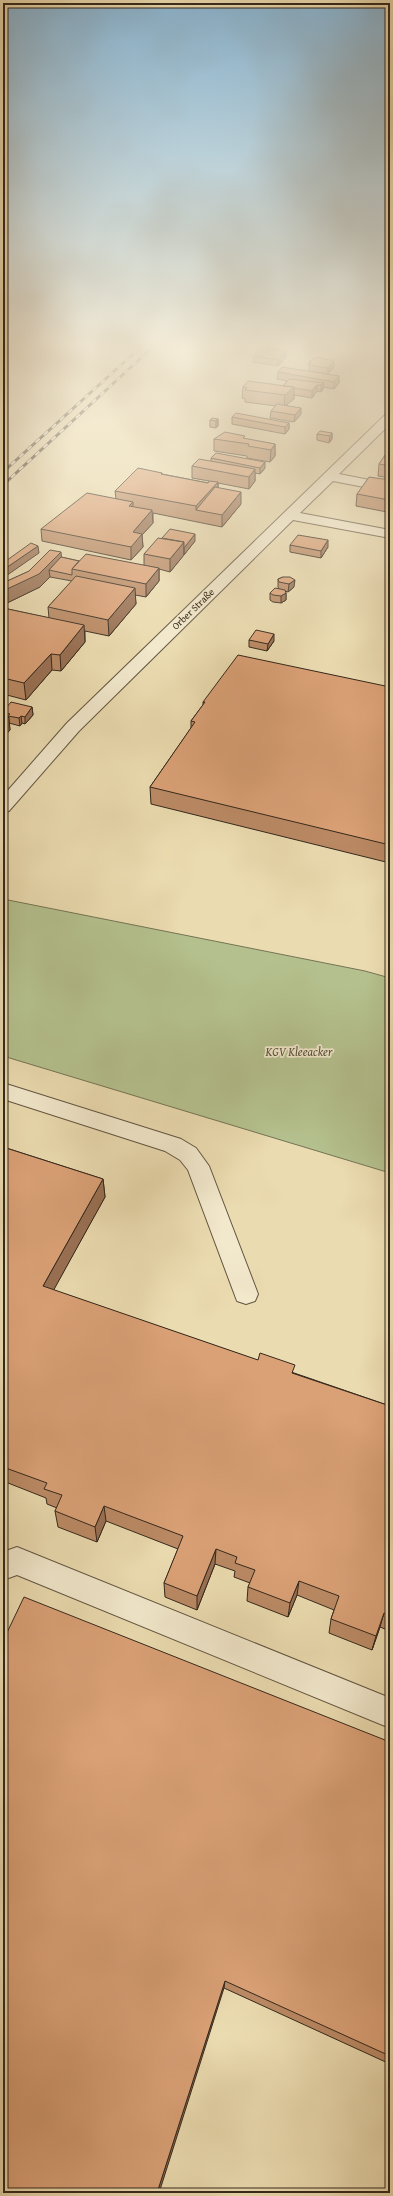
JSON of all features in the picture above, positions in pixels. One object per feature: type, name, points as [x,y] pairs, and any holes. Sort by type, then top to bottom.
[{"type":"street","name":"Orber Straße","points":[[3,807],[73,726],[359,447]]},
{"type":"street","points":[[330,476],[390,488]]},
{"type":"street","points":[[295,510],[390,520]]},
{"type":"street","points":[[295,510],[390,534]]},
{"type":"street","points":[[3,1091],[173,1145],[188,1154],[198,1166],[246,1294]]},
{"type":"street","points":[[3,1566],[17,1561],[390,1713]]},
{"type":"green space","name":"KGV Kleeacker","points":[[3,899],[365,971],[390,978],[390,1173],[3,1056]]},
{"type":"building","points":[[257,447],[273,447],[271,450]]},
{"type":"building","points":[[390,448],[390,466],[379,464]]},
{"type":"building","points":[[216,453],[265,462],[260,468],[211,458]]},
{"type":"building","points":[[199,459],[255,469],[249,477],[192,466]]},
{"type":"building","points":[[138,468],[208,483],[209,481],[218,482],[196,506],[115,491]]},
{"type":"building","points":[[369,477],[390,480],[389,500],[357,494]]},
{"type":"building","points":[[215,487],[241,492],[222,515],[196,510]]},
{"type":"building","points":[[87,493],[133,502],[129,506],[152,510],[133,532],[142,534],[131,547],[41,529]]},
{"type":"building","points":[[170,529],[195,534],[184,548],[184,542],[162,538]]},
{"type":"building","points":[[298,535],[328,540],[321,551],[290,545]]},
{"type":"building","points":[[158,538],[184,542],[170,559],[144,554]]},
{"type":"building","points":[[31,543],[38,546],[3,570],[3,563]]},
{"type":"building","points":[[50,550],[61,552],[39,574],[5,590],[3,589],[3,583],[29,571]]},
{"type":"building","points":[[86,554],[159,568],[146,584],[72,569]]},
{"type":"building","points":[[61,557],[79,561],[72,569],[72,575],[49,570]]},
{"type":"building","points":[[76,576],[135,588],[108,620],[48,607]]},
{"type":"building","points":[[290,577],[295,580],[289,584],[279,582],[278,579]]},
{"type":"building","points":[[275,588],[285,590],[286,593],[281,596],[273,595],[270,593]]},
{"type":"building","points":[[3,608],[84,625],[60,655],[51,654],[24,683],[3,678]]},
{"type":"building","points":[[256,630],[274,634],[268,644],[249,640]]},
{"type":"building","points":[[238,655],[390,687],[390,845],[150,787],[195,722],[191,721],[205,702],[203,702]]},
{"type":"building","points":[[11,702],[32,707],[25,717],[21,716],[19,718],[8,716],[10,714],[3,712]]},
{"type":"building","points":[[3,716],[9,717],[3,723]]},
{"type":"building","points":[[3,1147],[103,1179],[43,1286],[258,1360],[260,1353],[295,1365],[292,1373],[390,1406],[390,1616],[384,1613],[376,1636],[331,1619],[339,1596],[299,1581],[290,1603],[248,1587],[255,1570],[235,1563],[237,1557],[216,1549],[197,1596],[164,1583],[183,1536],[104,1506],[95,1527],[55,1511],[62,1495],[44,1489],[47,1483],[3,1467]]},
{"type":"building","points":[[24,1597],[390,1742],[390,2056],[225,1981],[157,2193],[3,2193],[3,1641]]},
{"type":"railway","points":[[3,472],[30,447]]},
{"type":"railway","points":[[3,485],[44,447]]}]
